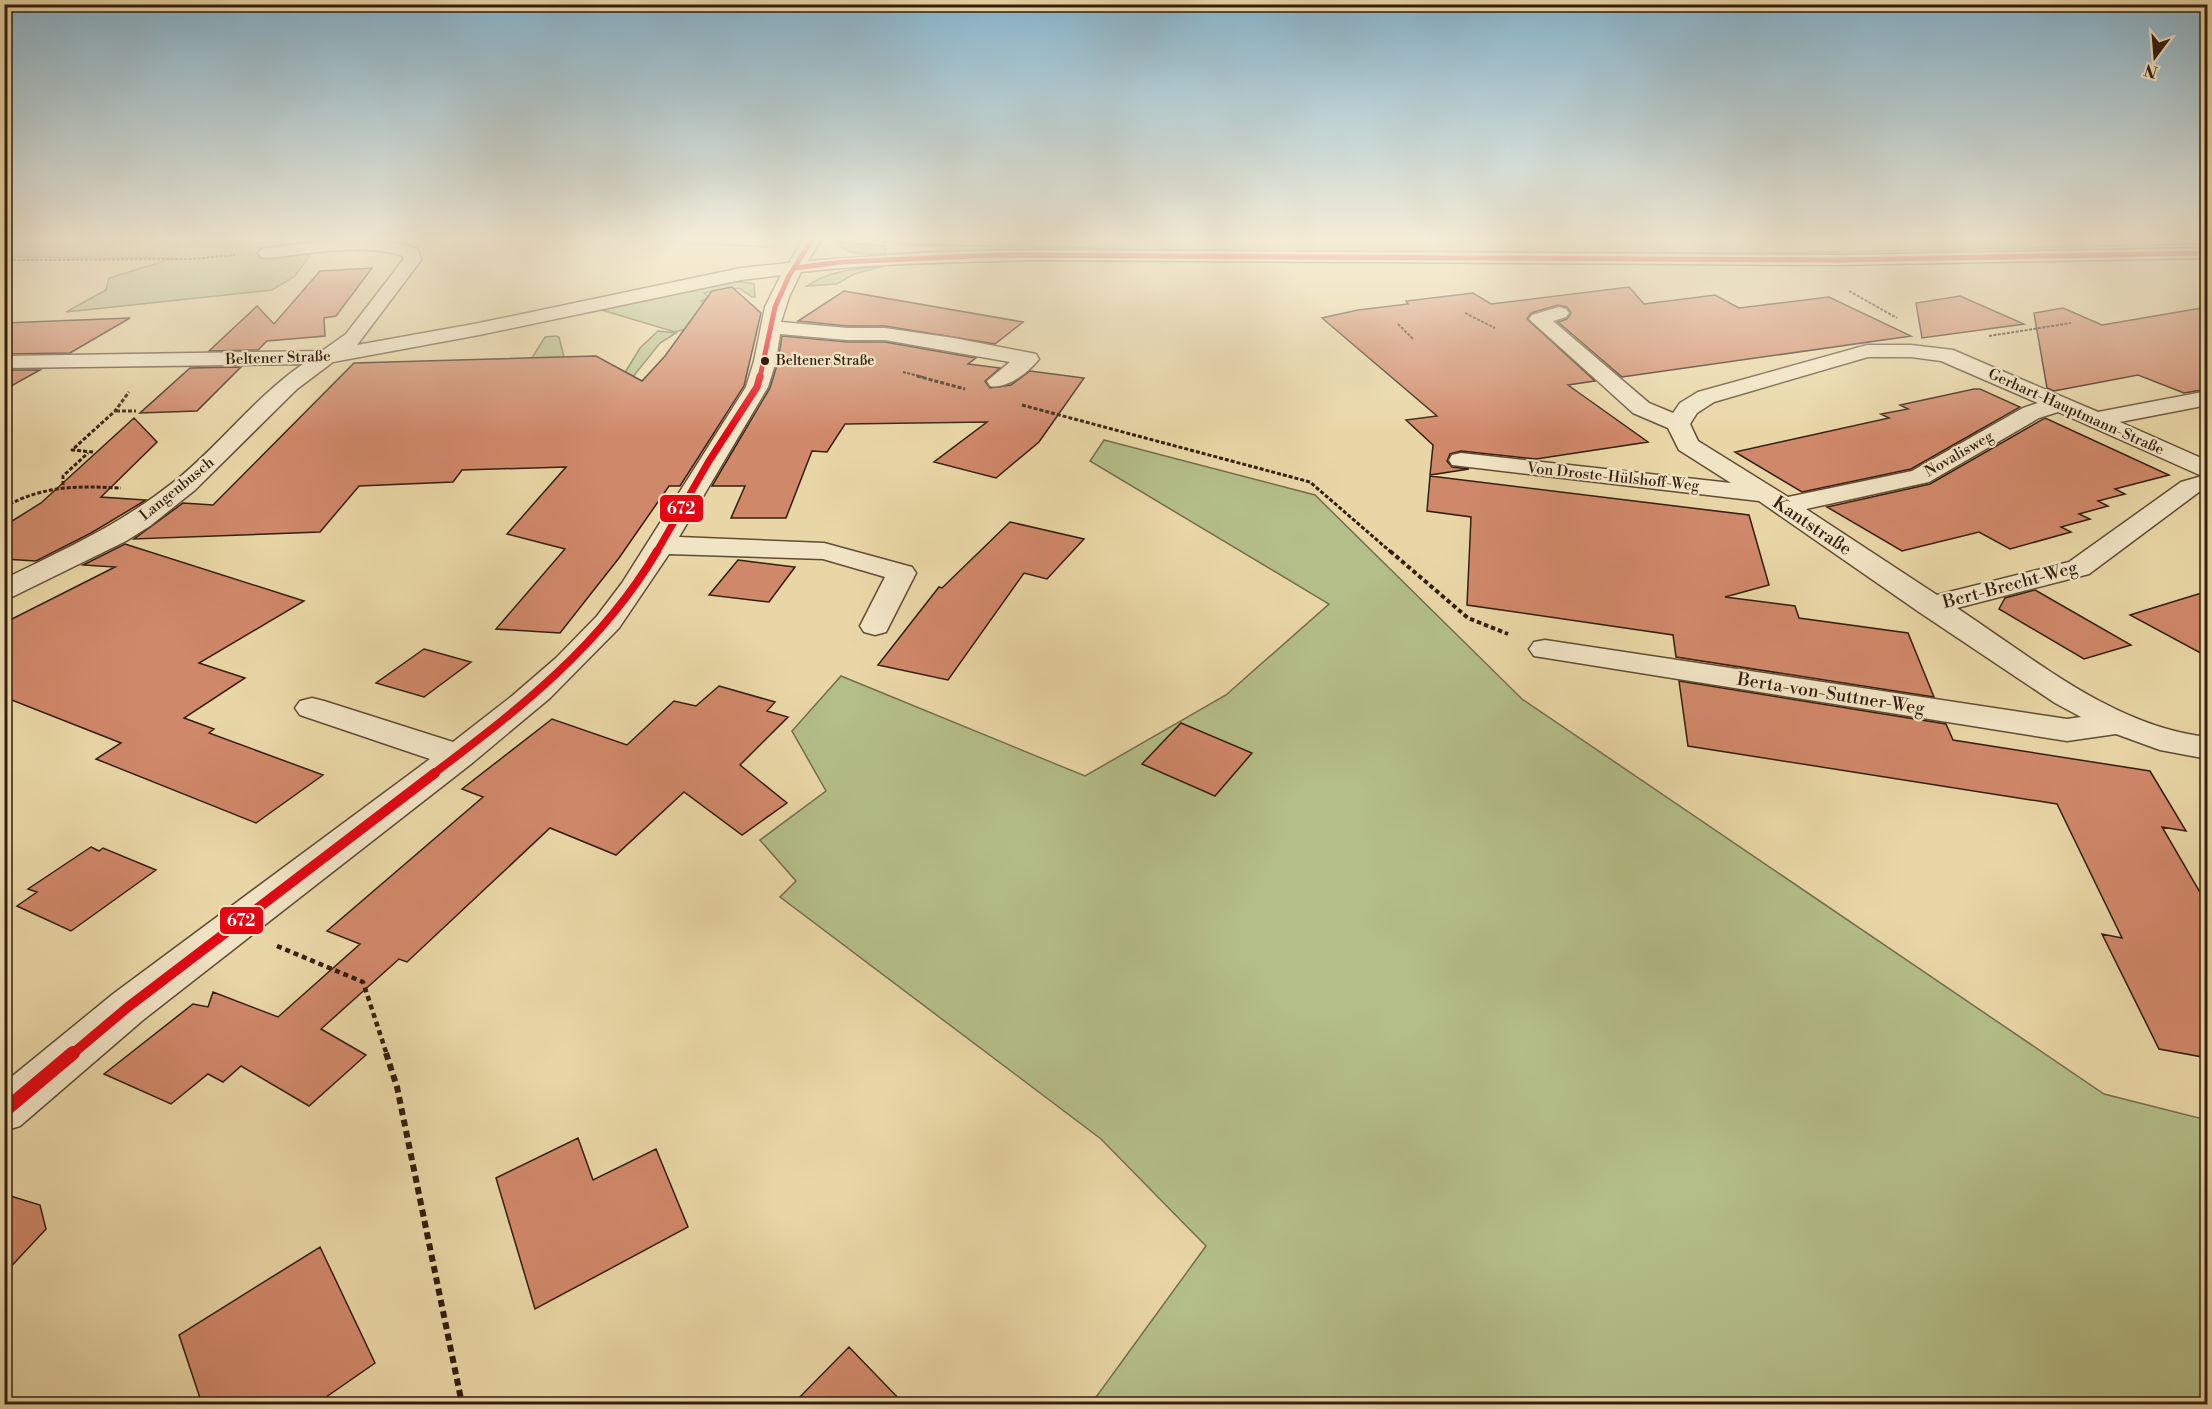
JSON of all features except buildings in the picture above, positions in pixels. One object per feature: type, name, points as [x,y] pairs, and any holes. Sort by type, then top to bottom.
[{"type":"street","name":"Langenbusch","points":[[4,590],[116,535],[141,520],[207,466],[289,384],[353,338],[379,304]]},
{"type":"street","name":"Beltener Straße","points":[[4,362],[327,357],[479,329],[596,304]]},
{"type":"street","points":[[4,1111],[128,1007],[459,756],[539,692],[593,639],[632,590],[661,545],[702,472],[757,387],[764,371],[771,327],[778,304]]},
{"type":"street","points":[[1559,313],[1539,319],[1641,408],[1678,424],[1688,408],[1706,397],[1867,351],[1941,350]]},
{"type":"street","points":[[771,327],[847,334],[885,334],[1028,359],[998,381]]},
{"type":"street","name":"Gerhart-Hauptmann-Straße","points":[[1941,350],[2208,470]]},
{"type":"street","points":[[2095,420],[2208,398]]},
{"type":"street","name":"Novalisweg","points":[[1774,500],[1920,477],[2031,413],[2059,404]]},
{"type":"street","name":"Kantstraße","points":[[1678,424],[1688,445],[2067,696],[2117,723],[2206,753]]},
{"type":"street","name":"Von Droste-Hülshoff-Weg","points":[[1461,460],[1774,500]]},
{"type":"street","name":"Bert-Brecht-Weg","points":[[1930,606],[2079,568],[2190,487],[2208,482]]},
{"type":"street","points":[[661,545],[824,552],[902,573],[876,626]]},
{"type":"street","name":"Berta-von-Suttner-Weg","points":[[1545,649],[2067,730],[2117,723]]},
{"type":"street","points":[[312,708],[459,756]]},
{"type":"path","points":[[1870,304],[1931,338],[1941,350],[2071,323]]},
{"type":"path","points":[[1465,313],[1495,328]]},
{"type":"path","points":[[1398,324],[1413,339]]},
{"type":"path","points":[[918,339],[889,368],[967,390]]},
{"type":"path","points":[[64,485],[62,484],[63,476],[91,452],[72,450],[74,446],[115,411],[123,396],[166,361]]},
{"type":"path","points":[[1011,402],[1310,482],[1468,618],[1545,649]]},
{"type":"path","points":[[115,411],[136,411]]},
{"type":"path","points":[[4,507],[24,496],[64,485],[178,491]]},
{"type":"path","points":[[232,927],[363,982],[397,1087],[462,1404]]},
{"type":"green space","points":[[81,304],[143,304],[66,312]]},
{"type":"green space","points":[[630,304],[704,304],[707,323],[675,332],[602,310]]},
{"type":"green space","points":[[658,331],[676,333],[660,343],[632,378],[613,392],[640,348]]},
{"type":"green space","points":[[545,337],[559,337],[564,357],[532,358]]},
{"type":"green space","points":[[1104,440],[1315,495],[1522,699],[2104,1094],[2207,1120],[2207,1404],[1091,1404],[1206,1246],[1101,1139],[780,897],[796,881],[760,840],[826,791],[792,731],[841,676],[1085,776],[1226,695],[1329,604],[1090,461]]},
{"type":"transit line","name":"672","points":[[4,1111],[128,1007],[494,728],[553,678],[595,637],[647,568],[709,461],[757,387],[765,361],[776,304]]},
{"type":"place","name":"Beltener Straße","points":[[765,361]]}]
